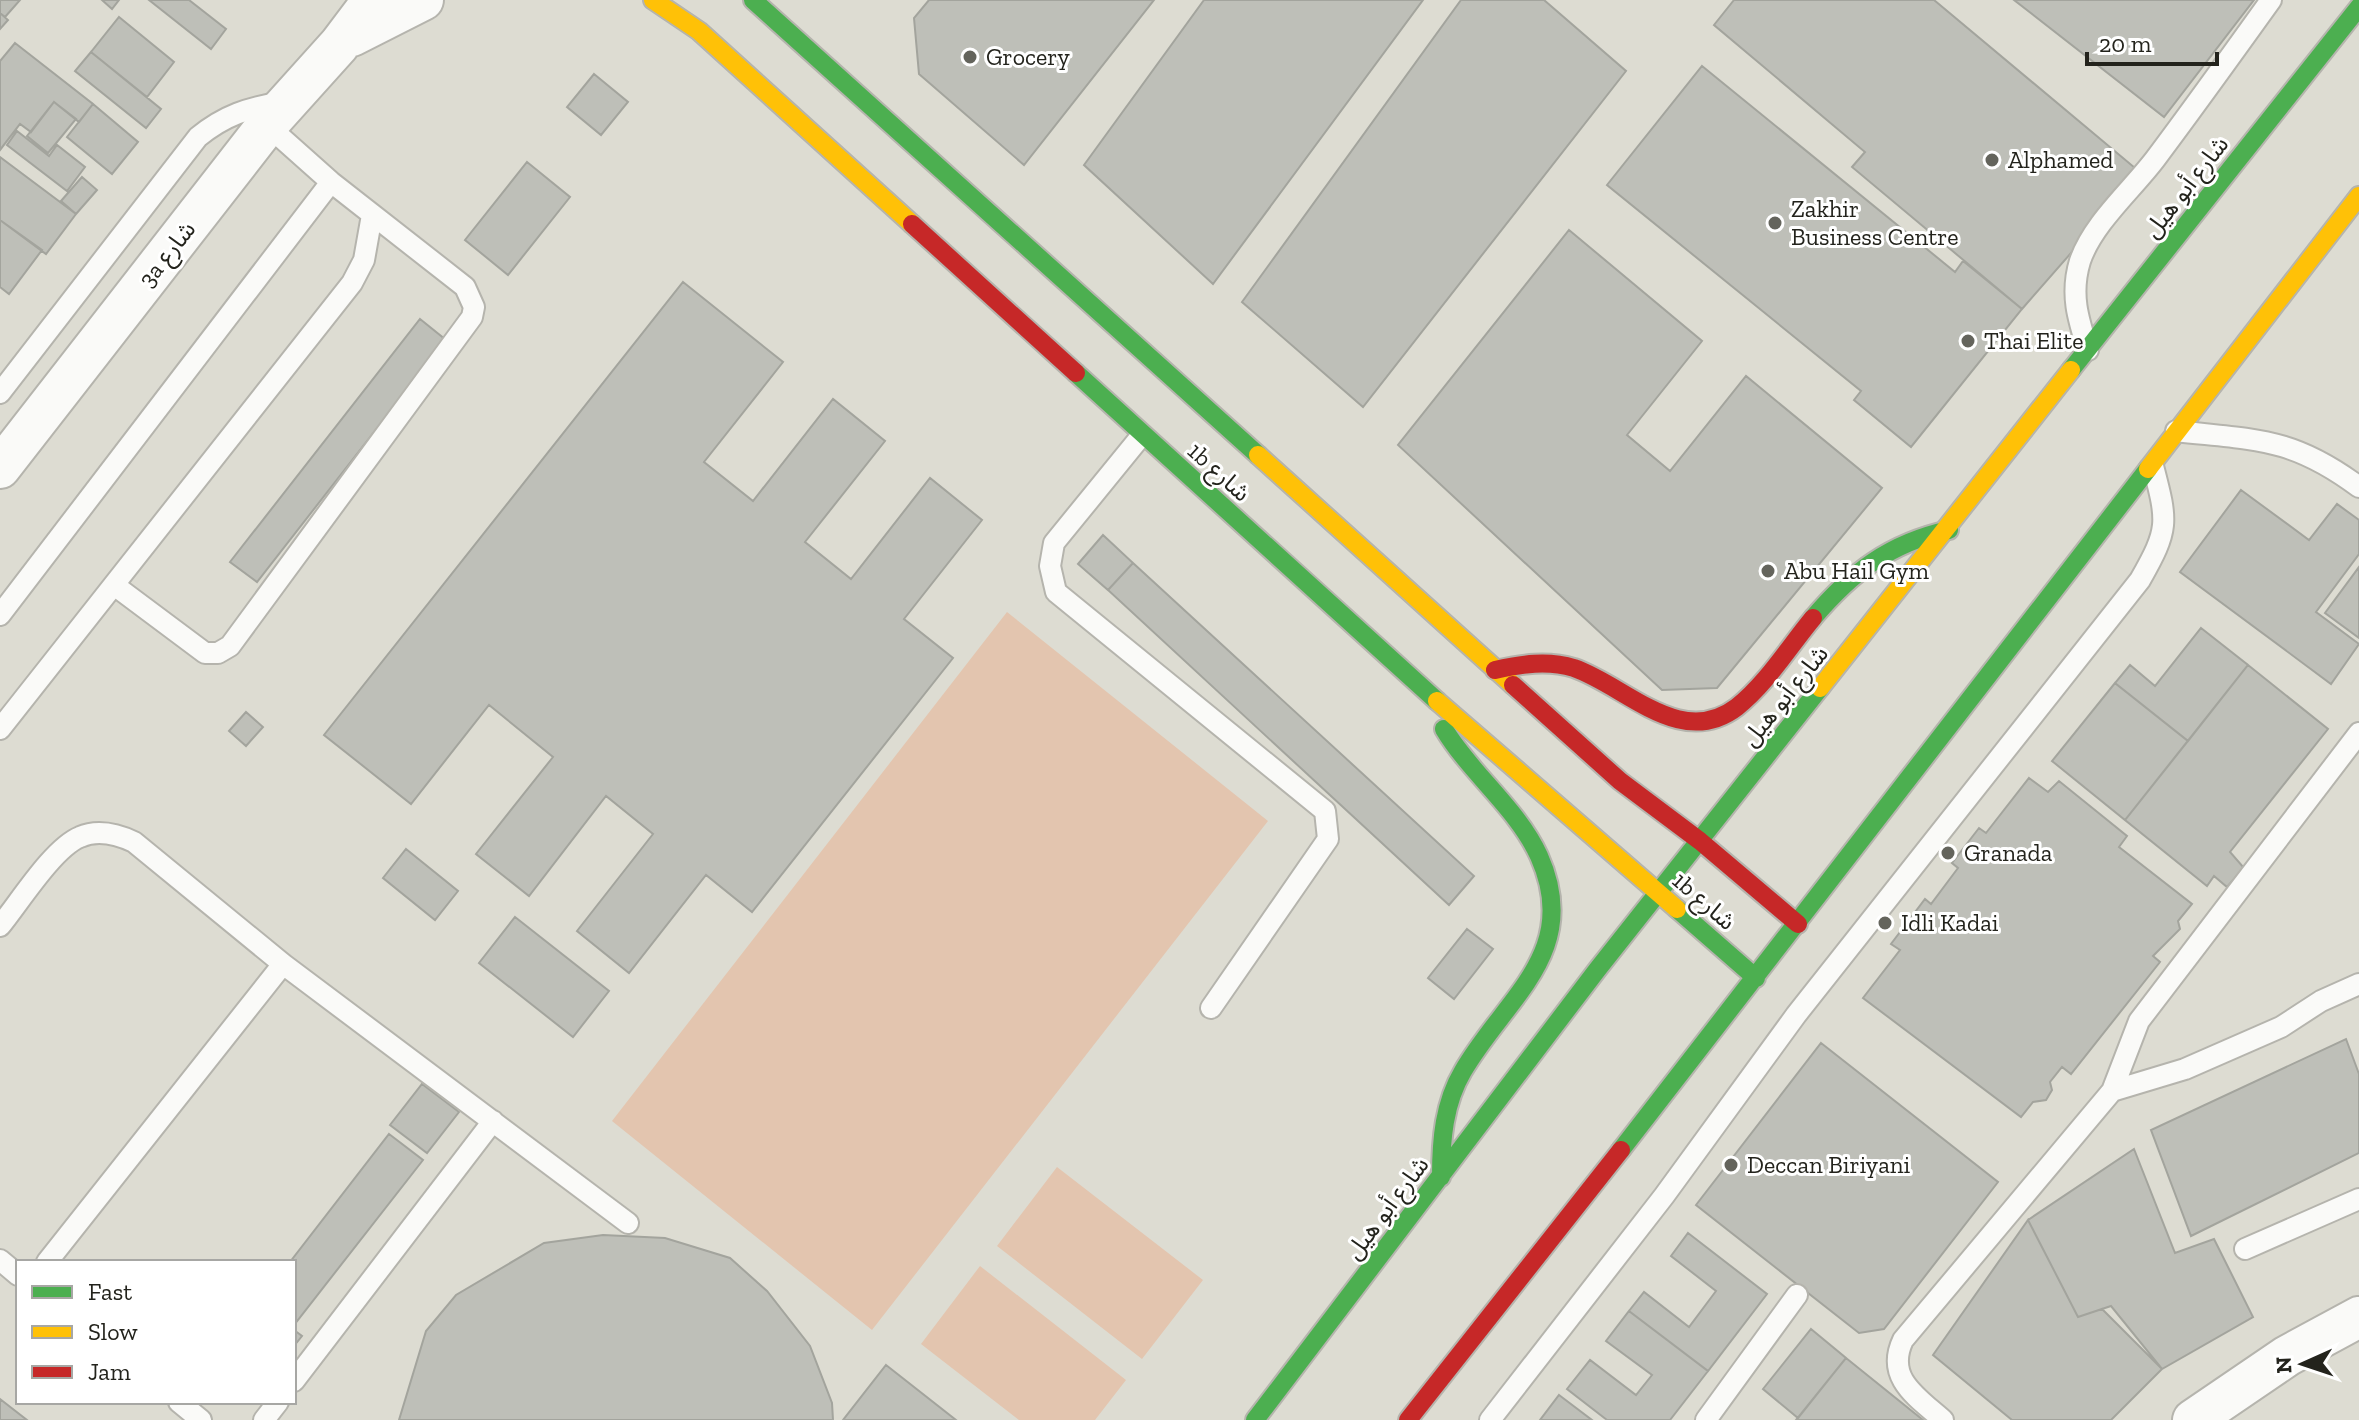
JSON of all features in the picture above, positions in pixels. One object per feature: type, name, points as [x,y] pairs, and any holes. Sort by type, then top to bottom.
[{"type":"main road","name":"1b شارع","points":[[653,0],[699,31],[1433,697],[1756,978]]},
{"type":"main road","name":"1b شارع","points":[[753,0],[1325,511],[1495,670],[1620,781],[1700,841],[1798,924]]},
{"type":"main road","name":"شارع أبو هيل","points":[[1255,1420],[1597,970],[1949,530],[2359,7]]},
{"type":"main road","points":[[1408,1420],[1798,924],[2359,196]]},
{"type":"main road","points":[[1495,670],[1524,664],[1554,663],[1576,669],[1670,718],[1714,719],[1743,703],[1858,568],[1902,540],[1949,530]]},
{"type":"main road","points":[[1433,697],[1456,751],[1538,853],[1552,898],[1551,932],[1541,965],[1464,1068],[1454,1089],[1440,1143],[1441,1177]]},
{"type":"street","name":"3a شارع","points":[[0,468],[278,113],[339,45],[373,0]]},
{"type":"street","name":"3a شارع","points":[[339,45],[423,0]]},
{"type":"street","points":[[2193,1420],[2287,1356],[2359,1317]]},
{"type":"lane","points":[[2088,351],[2074,307],[2075,283],[2081,259],[2092,238],[2155,159],[2271,0]]},
{"type":"lane","points":[[0,393],[198,137],[218,120],[241,109],[278,113],[331,182],[465,287],[474,307],[466,327],[230,646],[218,653],[205,653],[114,585]]},
{"type":"lane","points":[[0,615],[331,182]]},
{"type":"lane","points":[[0,729],[352,283],[364,260],[372,215]]},
{"type":"lane","points":[[2176,431],[2280,444],[2355,476]]},
{"type":"lane","points":[[1142,435],[1054,543],[1050,566],[1056,592],[1325,811],[1328,839],[1211,1008]]},
{"type":"lane","points":[[1490,1420],[1673,1184],[1796,1015],[2140,580],[2165,532],[2165,515],[2152,461]]},
{"type":"lane","points":[[1943,1420],[1902,1383],[1897,1369],[1897,1354],[1903,1340],[2112,1091],[2139,1021],[2359,733]]},
{"type":"lane","points":[[0,926],[61,851],[79,837],[116,834],[134,842],[283,964],[628,1223]]},
{"type":"lane","points":[[49,1260],[283,964]]},
{"type":"lane","points":[[2112,1091],[2185,1069],[2281,1027],[2321,1001],[2359,984]]},
{"type":"lane","points":[[296,1378],[493,1121]]},
{"type":"lane","points":[[2245,1249],[2359,1199]]},
{"type":"lane","points":[[0,1260],[16,1273]]},
{"type":"lane","points":[[1706,1420],[1797,1295]]},
{"type":"lane","points":[[181,1404],[201,1420]]},
{"type":"lane","points":[[264,1420],[276,1404]]},
{"type":"shaded area","points":[[1007,612],[1268,821],[872,1330],[612,1121]]},
{"type":"shaded area","points":[[1057,1167],[1203,1280],[1142,1359],[997,1246]]},
{"type":"shaded area","points":[[980,1266],[1126,1380],[1095,1420],[1019,1420],[921,1344]]},
{"type":"building","points":[[0,0],[20,0],[5,17],[0,13]]},
{"type":"building","points":[[102,0],[119,0],[112,9]]},
{"type":"building","points":[[149,0],[189,0],[226,29],[211,49]]},
{"type":"building","points":[[929,0],[1154,0],[1024,165],[919,74],[914,18]]},
{"type":"building","points":[[1204,0],[1423,0],[1213,284],[1084,165]]},
{"type":"building","points":[[1461,0],[1544,0],[1626,71],[1363,407],[1242,302]]},
{"type":"building","name":"Alphamed","points":[[1734,0],[1934,0],[2141,173],[2022,309],[1852,167],[1865,152],[1714,25]]},
{"type":"building","points":[[2014,0],[2254,0],[2164,117]]},
{"type":"building","points":[[0,13],[8,20],[0,29]]},
{"type":"building","points":[[119,17],[174,62],[147,97],[91,52]]},
{"type":"building","points":[[15,43],[93,104],[79,122],[54,102],[31,132],[20,124],[0,150],[0,61]]},
{"type":"building","points":[[91,52],[161,109],[146,128],[75,71]]},
{"type":"building","name":"Zakhir Business Centre","points":[[1702,66],[1955,272],[1963,261],[2022,309],[1911,447],[1854,400],[1861,391],[1607,185]]},
{"type":"building","points":[[594,74],[628,102],[601,135],[567,107]]},
{"type":"building","points":[[54,102],[76,119],[48,153],[27,136]]},
{"type":"building","points":[[93,104],[138,142],[112,174],[67,137]]},
{"type":"building","points":[[17,131],[49,156],[57,145],[85,167],[67,191],[7,145]]},
{"type":"building","points":[[0,157],[76,214],[46,254],[0,220]]},
{"type":"building","points":[[527,162],[570,197],[508,275],[465,240]]},
{"type":"building","points":[[82,177],[97,190],[76,214],[61,201]]},
{"type":"building","points":[[0,220],[42,250],[9,294],[0,287]]},
{"type":"building","points":[[1569,230],[1702,341],[1627,435],[1670,471],[1746,376],[1882,488],[1717,688],[1662,690],[1398,445]]},
{"type":"building","points":[[683,282],[783,362],[704,462],[753,501],[833,399],[885,441],[805,542],[851,579],[930,478],[982,520],[904,619],[953,658],[752,912],[706,875],[629,973],[577,931],[653,834],[606,796],[529,896],[476,854],[553,757],[489,705],[411,804],[324,735]]},
{"type":"building","points":[[420,319],[446,340],[257,582],[230,562]]},
{"type":"building","points":[[2241,490],[2309,540],[2337,504],[2359,520],[2359,554],[2316,612],[2359,644],[2331,684],[2180,572]]},
{"type":"building","points":[[1103,535],[1133,563],[1108,590],[1078,564]]},
{"type":"building","points":[[1133,563],[1474,876],[1449,905],[1108,590]]},
{"type":"building","points":[[2359,567],[2359,638],[2325,613]]},
{"type":"building","points":[[2201,628],[2248,665],[2188,741],[2115,683],[2130,665],[2155,686]]},
{"type":"building","points":[[2248,665],[2328,729],[2230,852],[2244,868],[2227,887],[2214,876],[2207,886],[2125,820]]},
{"type":"building","points":[[2115,683],[2188,741],[2125,820],[2052,761]]},
{"type":"building","points":[[246,712],[263,727],[246,746],[229,731]]},
{"type":"building","points":[[2029,778],[2048,792],[2059,781],[2127,836],[2119,847],[2192,904],[2178,921],[2180,929],[2153,956],[2160,962],[2071,1074],[2062,1067],[2050,1082],[2052,1090],[2046,1100],[2033,1102],[2021,1117],[1863,998],[1900,950],[1891,944],[1925,899],[1931,904],[1958,868],[1952,863],[1979,828],[1986,833]]},
{"type":"building","points":[[406,849],[458,891],[435,920],[383,878]]},
{"type":"building","points":[[515,917],[609,991],[573,1037],[479,963]]},
{"type":"building","points":[[1467,929],[1493,949],[1454,999],[1428,978]]},
{"type":"building","points":[[2346,1039],[2359,1074],[2359,1153],[2191,1236],[2151,1130]]},
{"type":"building","points":[[1821,1043],[1998,1182],[1884,1329],[1859,1333],[1696,1205]]},
{"type":"building","points":[[422,1084],[459,1112],[427,1153],[390,1125]]},
{"type":"building","points":[[389,1134],[423,1160],[296,1322],[296,1260],[292,1260]]},
{"type":"building","points":[[2134,1149],[2175,1253],[2214,1239],[2253,1317],[2162,1369],[2111,1306],[2078,1317],[2028,1220]]},
{"type":"building","points":[[2028,1220],[2078,1317],[2102,1309],[2162,1369],[2111,1420],[2012,1420],[1933,1355]]},
{"type":"building","points":[[1688,1233],[1767,1294],[1708,1371],[1629,1311],[1644,1292],[1689,1327],[1716,1291],[1671,1256]]},
{"type":"building","points":[[603,1235],[665,1238],[730,1258],[767,1291],[810,1346],[832,1403],[833,1420],[399,1420],[426,1331],[456,1295],[544,1243]]},
{"type":"building","points":[[1629,1311],[1708,1371],[1670,1420],[1607,1420],[1567,1389],[1590,1360],[1636,1395],[1652,1375],[1606,1341]]},
{"type":"building","points":[[1811,1329],[1846,1358],[1798,1418],[1763,1389]]},
{"type":"building","points":[[1846,1358],[1923,1420],[1796,1420]]},
{"type":"building","points":[[886,1365],[956,1420],[843,1420]]},
{"type":"building","points":[[1559,1395],[1592,1420],[1540,1420]]},
{"type":"building","points":[[0,1399],[27,1420],[0,1420]]},
{"type":"traffic: fast","points":[[753,0],[1258,455]]},
{"type":"traffic: fast","points":[[2071,370],[2359,7]]},
{"type":"traffic: fast","points":[[1076,373],[1437,701]]},
{"type":"traffic: fast","points":[[1621,1150],[2148,469]]},
{"type":"traffic: fast","points":[[1813,618],[1858,573],[1890,551],[1949,530]]},
{"type":"traffic: fast","points":[[1255,1420],[1597,970],[1820,688]]},
{"type":"traffic: fast","points":[[1441,1177],[1445,1122],[1457,1083],[1480,1044],[1533,972],[1545,947],[1551,920],[1550,890],[1530,839],[1444,729]]},
{"type":"traffic: fast","points":[[1677,909],[1756,978]]},
{"type":"traffic: slow","points":[[653,0],[699,31],[912,224]]},
{"type":"traffic: slow","points":[[2148,469],[2359,196]]},
{"type":"traffic: slow","points":[[1820,688],[2071,370]]},
{"type":"traffic: slow","points":[[1258,455],[1513,685]]},
{"type":"traffic: slow","points":[[1437,701],[1677,909]]},
{"type":"traffic: jam","points":[[912,224],[1076,373]]},
{"type":"traffic: jam","points":[[1495,670],[1534,664],[1574,668],[1654,710],[1695,722],[1716,718],[1737,707],[1758,687],[1813,618]]},
{"type":"traffic: jam","points":[[1513,685],[1620,781],[1700,841],[1798,924]]},
{"type":"traffic: jam","points":[[1408,1420],[1621,1150]]},
{"type":"place","name":"Grocery","points":[[970,57]]},
{"type":"place","name":"Alphamed","points":[[1992,160]]},
{"type":"place","name":"Zakhir Business Centre","points":[[1775,223]]},
{"type":"place","name":"Thai Elite","points":[[1968,341]]},
{"type":"place","name":"Abu Hail Gym","points":[[1768,571]]},
{"type":"place","name":"Granada","points":[[1948,853]]},
{"type":"place","name":"Idli Kadai","points":[[1885,923]]},
{"type":"place","name":"Deccan Biriyani","points":[[1731,1165]]}]
